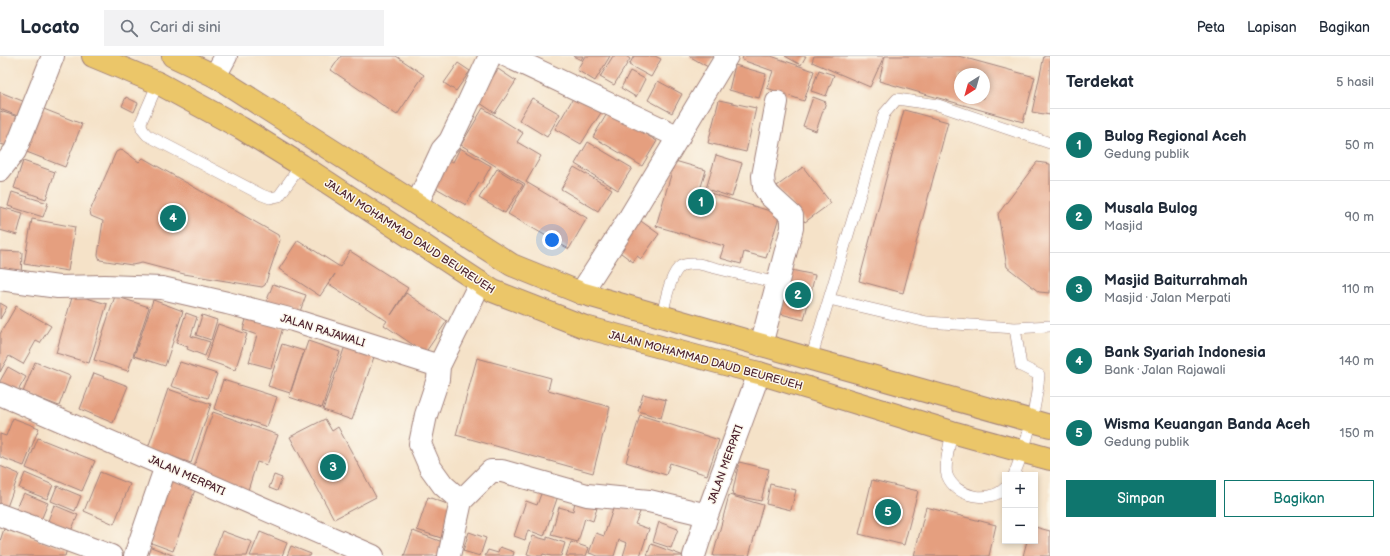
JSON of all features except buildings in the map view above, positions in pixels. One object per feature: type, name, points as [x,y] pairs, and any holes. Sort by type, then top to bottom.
[{"type":"highway","name":"JALAN MOHAMMAD DAUD BEUREUEH","points":[[93,56],[158,83],[241,128],[301,165],[493,291],[585,328],[759,373],[952,432],[1050,459]]},
{"type":"highway","points":[[173,56],[215,76],[512,265],[581,293],[761,344],[811,360],[1041,423]]},
{"type":"street","points":[[0,170],[15,151],[53,56]]},
{"type":"street","points":[[215,76],[226,56]]},
{"type":"street","points":[[417,204],[442,150],[450,142],[459,124],[490,56]]},
{"type":"street","points":[[507,56],[679,137]]},
{"type":"street","points":[[581,293],[630,217],[727,56]]},
{"type":"street","points":[[761,344],[792,228],[792,216],[769,195],[763,182],[777,102]]},
{"type":"street","name":"JALAN RAJAWALI","points":[[0,279],[58,286],[162,288],[227,302],[292,320],[439,366]]},
{"type":"street","points":[[461,501],[443,485],[430,467],[420,444],[426,415],[438,379],[439,366],[480,283]]},
{"type":"street","name":"JALAN MERPATI","points":[[694,556],[707,515],[759,373]]},
{"type":"street","name":"JALAN MERPATI","points":[[0,394],[373,556]]},
{"type":"street","points":[[135,556],[166,466]]},
{"type":"street","points":[[449,556],[461,501],[491,471],[502,471],[587,495],[649,501],[707,515]]},
{"type":"street","points":[[0,515],[111,556]]},
{"type":"lane","points":[[158,83],[141,122],[142,129],[147,136],[270,198],[279,196],[301,165]]},
{"type":"lane","points":[[811,360],[884,114],[898,99],[938,106],[1050,143]]},
{"type":"lane","points":[[662,316],[674,273],[681,266],[687,264],[699,264],[778,283]]},
{"type":"lane","points":[[829,299],[927,322],[1015,328],[1050,326]]},
{"type":"lane","points":[[1015,328],[1021,366],[1039,375],[1050,373]]},
{"type":"lane","points":[[1015,472],[1023,452],[1041,423],[1039,375]]},
{"type":"lane","points":[[952,432],[947,465],[947,474],[950,482],[966,494],[982,498],[992,496],[1002,491]]},
{"type":"place","name":"Bulog Regional Aceh","points":[[701,202]]},
{"type":"place","name":"Bank Syariah Indonesia","points":[[173,218]]},
{"type":"place","name":"Musala Bulog","points":[[798,295]]},
{"type":"place","name":"Masjid Baiturrahmah","points":[[333,467]]},
{"type":"place","name":"Wisma Keuangan Banda Aceh","points":[[888,512]]}]
